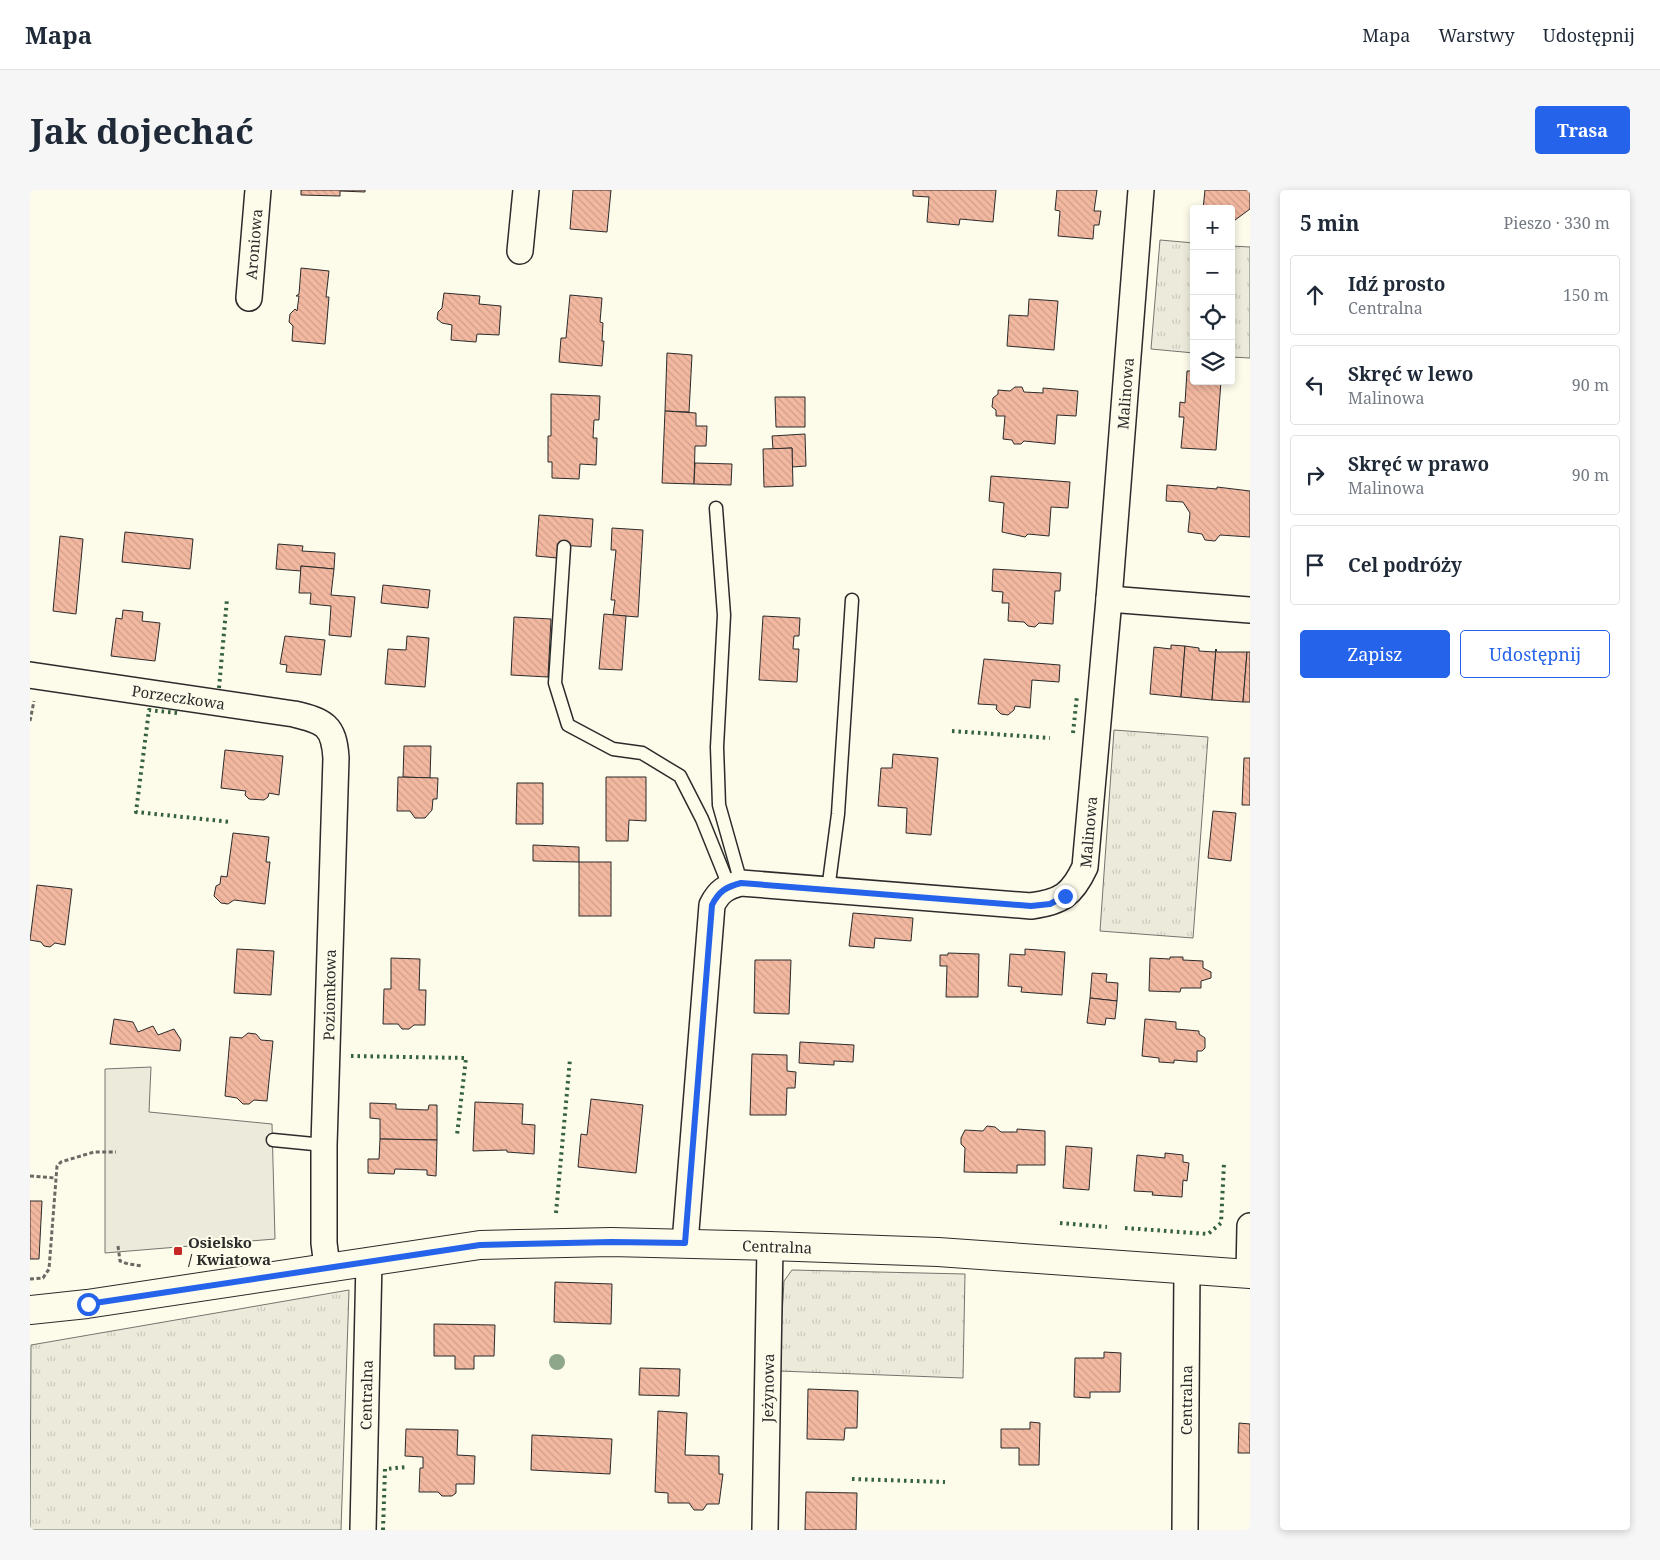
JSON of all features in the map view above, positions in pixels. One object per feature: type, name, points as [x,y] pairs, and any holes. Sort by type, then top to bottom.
[{"type":"street","name":"Aroniowa","points":[[249,298],[258,190]]},
{"type":"street","points":[[520,251],[526,190]]},
{"type":"street","name":"Malinowa","points":[[735,885],[828,890],[1031,906],[1050,904],[1065,896],[1077,885],[1085,867],[1088,853],[1141,190]]},
{"type":"street","points":[[1109,599],[1250,610]]},
{"type":"street","name":"Porzeczkowa","points":[[30,675],[294,714],[315,719],[326,725]]},
{"type":"street","name":"Poziomkowa","points":[[326,725],[333,735],[336,758],[324,1145],[324,1243],[328,1266]]},
{"type":"street","points":[[685,1243],[712,905],[718,894],[735,885]]},
{"type":"street","points":[[1249,1274],[1250,1226]]},
{"type":"street","name":"Centralna","points":[[30,1310],[88,1304],[328,1266],[480,1245],[612,1242],[685,1243],[938,1252],[1249,1274]]},
{"type":"street","name":"Jeżynowa","points":[[765,1530],[770,1246]]},
{"type":"street","name":"Centralna","points":[[363,1530],[369,1261]]},
{"type":"street","name":"Centralna","points":[[1185,1530],[1187,1270]]},
{"type":"lane","points":[[716,508],[724,615],[717,746],[719,805],[735,885]]},
{"type":"lane","points":[[564,547],[554,683],[568,725],[613,749],[642,753],[680,776],[735,885]]},
{"type":"lane","points":[[828,890],[838,814],[852,600]]},
{"type":"lane","points":[[273,1140],[324,1145]]},
{"type":"path","points":[[30,1279],[42,1278],[49,1268],[56,1169],[61,1162],[94,1152],[116,1152]]},
{"type":"path","points":[[30,1176],[55,1178]]},
{"type":"path","points":[[118,1246],[120,1261],[128,1264],[147,1265]]},
{"type":"green space","points":[[1160,240],[1190,243],[1190,353],[1151,349]]},
{"type":"green space","points":[[1235,246],[1250,247],[1250,358],[1235,357]]},
{"type":"green space","points":[[1114,730],[1208,737],[1193,938],[1100,931]]},
{"type":"green space","points":[[792,1270],[965,1274],[963,1378],[779,1371],[784,1281]]},
{"type":"green space","points":[[349,1290],[341,1530],[30,1530],[31,1345]]},
{"type":"shaded area","points":[[151,1067],[149,1112],[272,1124],[275,1239],[105,1253],[105,1069]]},
{"type":"building","points":[[301,190],[365,190],[365,192],[340,191],[340,196],[301,195]]},
{"type":"building","points":[[573,190],[611,190],[607,232],[570,229]]},
{"type":"building","points":[[913,190],[996,190],[993,222],[960,219],[959,225],[927,222],[929,197],[913,196]]},
{"type":"building","points":[[1057,190],[1097,190],[1094,211],[1101,211],[1099,225],[1094,225],[1093,239],[1058,236],[1060,211],[1055,210]]},
{"type":"building","points":[[1205,190],[1250,190],[1250,209],[1235,220],[1235,205],[1203,205]]},
{"type":"building","points":[[301,268],[329,271],[326,297],[329,297],[325,344],[292,341],[293,326],[289,322],[290,314],[295,309],[297,311],[299,296],[296,296],[299,294]]},
{"type":"building","points":[[444,293],[480,296],[479,304],[501,306],[499,335],[477,334],[476,342],[451,340],[452,325],[442,323],[437,319],[438,312],[442,308]]},
{"type":"building","points":[[570,295],[602,298],[600,322],[603,323],[602,341],[604,341],[602,366],[559,362],[561,338],[566,338]]},
{"type":"building","points":[[1029,299],[1058,301],[1054,350],[1007,346],[1009,315],[1028,316]]},
{"type":"building","points":[[667,353],[692,355],[689,412],[665,411]]},
{"type":"building","points":[[1187,371],[1190,371],[1190,385],[1221,385],[1216,450],[1181,448],[1184,417],[1179,417],[1180,402],[1185,403]]},
{"type":"building","points":[[1015,387],[1022,387],[1024,392],[1043,393],[1043,388],[1078,391],[1076,416],[1057,415],[1055,444],[1024,441],[1021,444],[1014,444],[1012,440],[1003,439],[1005,416],[996,416],[996,410],[992,407],[993,398],[998,394],[998,390],[1010,391]]},
{"type":"building","points":[[551,394],[600,396],[599,420],[594,420],[593,438],[597,438],[596,465],[580,464],[579,479],[552,478],[552,462],[548,462],[548,436],[551,436]]},
{"type":"building","points":[[775,397],[805,397],[805,427],[776,427]]},
{"type":"building","points":[[665,411],[696,413],[696,426],[707,426],[706,446],[695,446],[694,484],[662,483]]},
{"type":"building","points":[[805,434],[806,466],[792,467],[792,448],[773,449],[772,436]]},
{"type":"building","points":[[792,448],[793,486],[764,487],[763,449]]},
{"type":"building","points":[[695,463],[732,464],[731,485],[694,484]]},
{"type":"building","points":[[991,476],[1070,482],[1068,508],[1051,507],[1049,536],[1028,534],[1025,537],[1002,532],[1004,503],[989,501]]},
{"type":"building","points":[[1167,485],[1217,489],[1217,487],[1250,491],[1250,537],[1220,535],[1215,541],[1205,540],[1202,534],[1188,532],[1190,513],[1183,502],[1166,501]]},
{"type":"building","points":[[539,515],[593,519],[591,547],[558,545],[557,558],[536,556]]},
{"type":"building","points":[[612,528],[643,530],[638,617],[613,615],[615,600],[611,600],[616,550],[611,550]]},
{"type":"building","points":[[125,532],[193,539],[190,569],[122,562]]},
{"type":"building","points":[[60,536],[83,539],[76,614],[53,611]]},
{"type":"building","points":[[278,544],[303,546],[302,551],[335,553],[334,569],[301,566],[301,571],[276,569]]},
{"type":"building","points":[[301,566],[334,569],[331,595],[355,597],[351,637],[329,635],[331,606],[310,604],[311,593],[299,593]]},
{"type":"building","points":[[993,569],[1061,573],[1060,591],[1055,591],[1053,624],[1039,623],[1035,627],[1028,626],[1024,622],[1008,621],[1009,603],[1002,603],[1003,592],[992,591]]},
{"type":"building","points":[[383,585],[430,590],[428,608],[381,603]]},
{"type":"building","points":[[123,610],[143,612],[142,621],[160,623],[155,661],[111,656],[116,618],[122,619]]},
{"type":"building","points":[[604,614],[626,616],[622,670],[599,669]]},
{"type":"building","points":[[763,616],[800,618],[799,636],[794,636],[793,649],[799,649],[797,682],[759,680]]},
{"type":"building","points":[[514,617],[551,619],[548,677],[511,675]]},
{"type":"building","points":[[285,636],[325,640],[321,675],[286,672],[287,665],[280,664]]},
{"type":"building","points":[[407,636],[429,638],[425,687],[385,684],[388,649],[406,650]]},
{"type":"building","points":[[1171,645],[1185,646],[1181,697],[1150,694],[1154,647],[1171,649]]},
{"type":"building","points":[[1185,646],[1199,648],[1199,651],[1215,652],[1216,649],[1212,700],[1181,697]]},
{"type":"building","points":[[1216,649],[1217,652],[1247,652],[1243,702],[1212,700]]},
{"type":"building","points":[[1247,652],[1250,652],[1250,702],[1243,702]]},
{"type":"building","points":[[984,659],[1060,665],[1059,682],[1032,680],[1030,708],[1015,706],[1014,710],[1008,715],[1001,714],[996,709],[997,705],[978,704]]},
{"type":"building","points":[[404,746],[431,746],[430,778],[403,777]]},
{"type":"building","points":[[225,750],[283,756],[279,795],[269,793],[268,797],[264,800],[249,799],[245,795],[246,791],[221,788]]},
{"type":"building","points":[[893,754],[938,758],[931,835],[906,833],[907,808],[878,806],[881,768],[892,768]]},
{"type":"building","points":[[1244,758],[1250,758],[1250,805],[1242,805]]},
{"type":"building","points":[[398,777],[438,778],[437,799],[433,799],[432,810],[425,818],[415,818],[410,811],[397,811]]},
{"type":"building","points":[[606,777],[646,777],[646,821],[629,820],[628,841],[606,841]]},
{"type":"building","points":[[517,783],[543,783],[543,824],[516,824]]},
{"type":"building","points":[[1213,811],[1236,813],[1231,861],[1208,858]]},
{"type":"building","points":[[233,833],[269,837],[266,862],[270,862],[265,904],[234,900],[228,904],[221,903],[214,896],[216,886],[220,884],[221,876],[227,877]]},
{"type":"building","points":[[533,845],[579,847],[579,862],[533,861]]},
{"type":"building","points":[[579,862],[611,862],[611,916],[579,916]]},
{"type":"building","points":[[37,885],[72,889],[65,945],[55,943],[50,947],[44,946],[41,942],[30,940]]},
{"type":"building","points":[[853,913],[913,918],[911,941],[875,938],[874,948],[849,946]]},
{"type":"building","points":[[237,949],[274,951],[271,995],[234,993]]},
{"type":"building","points":[[1025,949],[1065,952],[1062,995],[1021,992],[1022,987],[1008,986],[1010,954],[1025,955]]},
{"type":"building","points":[[948,953],[979,954],[978,997],[946,997],[947,966],[940,966],[940,955],[948,955]]},
{"type":"building","points":[[1170,957],[1183,957],[1183,960],[1203,961],[1203,968],[1211,972],[1211,978],[1201,981],[1201,988],[1181,988],[1180,992],[1149,991],[1150,958],[1170,959]]},
{"type":"building","points":[[391,958],[420,959],[419,990],[426,990],[425,1025],[414,1025],[409,1029],[402,1029],[398,1024],[383,1024],[384,989],[391,989]]},
{"type":"building","points":[[755,960],[791,960],[789,1014],[754,1013]]},
{"type":"building","points":[[1092,973],[1107,974],[1106,982],[1118,983],[1117,1001],[1090,998]]},
{"type":"building","points":[[1090,998],[1117,1001],[1115,1019],[1106,1018],[1105,1025],[1087,1023]]},
{"type":"building","points":[[114,1019],[133,1022],[138,1032],[153,1026],[158,1035],[174,1029],[181,1040],[180,1051],[110,1044]]},
{"type":"building","points":[[1145,1019],[1176,1022],[1176,1029],[1199,1031],[1199,1034],[1205,1038],[1205,1048],[1202,1051],[1197,1051],[1197,1062],[1174,1060],[1174,1063],[1159,1062],[1159,1058],[1142,1056]]},
{"type":"building","points":[[248,1033],[256,1034],[261,1040],[273,1041],[267,1101],[254,1100],[249,1104],[243,1104],[237,1098],[225,1096],[230,1037],[242,1038]]},
{"type":"building","points":[[800,1042],[854,1045],[853,1062],[834,1061],[834,1065],[799,1063]]},
{"type":"building","points":[[752,1054],[787,1055],[787,1071],[796,1072],[795,1088],[787,1088],[786,1115],[750,1115]]},
{"type":"building","points":[[591,1099],[643,1105],[636,1173],[578,1167],[581,1134],[587,1135]]},
{"type":"building","points":[[475,1102],[523,1104],[522,1124],[535,1125],[534,1154],[507,1152],[507,1150],[473,1151]]},
{"type":"building","points":[[370,1103],[396,1104],[396,1109],[428,1110],[429,1105],[437,1105],[437,1140],[380,1139],[380,1119],[370,1118]]},
{"type":"building","points":[[987,1126],[995,1127],[1001,1132],[1017,1132],[1017,1129],[1045,1131],[1045,1165],[1017,1165],[1017,1173],[964,1172],[965,1148],[961,1144],[961,1138],[965,1130],[983,1131]]},
{"type":"building","points":[[380,1139],[437,1140],[436,1176],[427,1175],[427,1170],[395,1169],[394,1174],[368,1173],[368,1159],[379,1159]]},
{"type":"building","points":[[1066,1146],[1092,1148],[1089,1190],[1063,1188]]},
{"type":"building","points":[[1165,1153],[1183,1155],[1183,1162],[1189,1163],[1187,1181],[1183,1180],[1182,1197],[1152,1195],[1153,1192],[1134,1191],[1137,1155],[1165,1158]]},
{"type":"building","points":[[30,1201],[42,1201],[39,1259],[30,1259]]},
{"type":"building","points":[[555,1282],[612,1284],[611,1324],[554,1322]]},
{"type":"building","points":[[434,1324],[495,1325],[494,1356],[474,1356],[474,1369],[455,1369],[455,1356],[434,1356]]},
{"type":"building","points":[[1104,1352],[1121,1353],[1120,1392],[1090,1392],[1090,1398],[1074,1397],[1075,1358],[1104,1358]]},
{"type":"building","points":[[640,1368],[680,1369],[679,1396],[639,1395]]},
{"type":"building","points":[[808,1389],[858,1391],[857,1428],[845,1428],[844,1440],[807,1439]]},
{"type":"building","points":[[658,1411],[687,1413],[685,1455],[719,1456],[719,1474],[723,1474],[719,1504],[707,1504],[703,1510],[694,1510],[689,1503],[668,1503],[668,1493],[655,1492]]},
{"type":"building","points":[[1030,1422],[1040,1423],[1039,1465],[1019,1465],[1019,1448],[1001,1448],[1001,1429],[1030,1429]]},
{"type":"building","points":[[1239,1423],[1250,1424],[1250,1453],[1238,1453]]},
{"type":"building","points":[[406,1429],[458,1430],[457,1455],[475,1456],[474,1484],[456,1484],[456,1493],[452,1496],[442,1496],[438,1492],[419,1492],[420,1468],[423,1468],[423,1457],[405,1456]]},
{"type":"building","points":[[532,1435],[612,1439],[610,1474],[531,1470]]},
{"type":"building","points":[[806,1492],[857,1493],[856,1530],[805,1530]]},
{"type":"hedge","points":[[219,688],[227,599]]},
{"type":"hedge","points":[[1073,733],[1077,695]]},
{"type":"hedge","points":[[177,713],[149,710],[136,812],[231,822]]},
{"type":"hedge","points":[[952,731],[1050,738]]},
{"type":"hedge","points":[[351,1056],[466,1058],[457,1135]]},
{"type":"hedge","points":[[556,1213],[570,1059]]},
{"type":"hedge","points":[[1125,1228],[1208,1234],[1221,1223],[1224,1163]]},
{"type":"hedge","points":[[1060,1223],[1107,1227]]},
{"type":"hedge","points":[[383,1530],[385,1469],[406,1467]]},
{"type":"hedge","points":[[852,1479],[945,1482]]},
{"type":"place","name":"Osielsko / Kwiatowa","points":[[178,1251]]},
{"type":"route","points":[[88,1304],[276,1274],[480,1245],[612,1242],[685,1243],[712,905],[718,894],[729,886],[741,883],[1031,906],[1050,904],[1065,896]]}]
